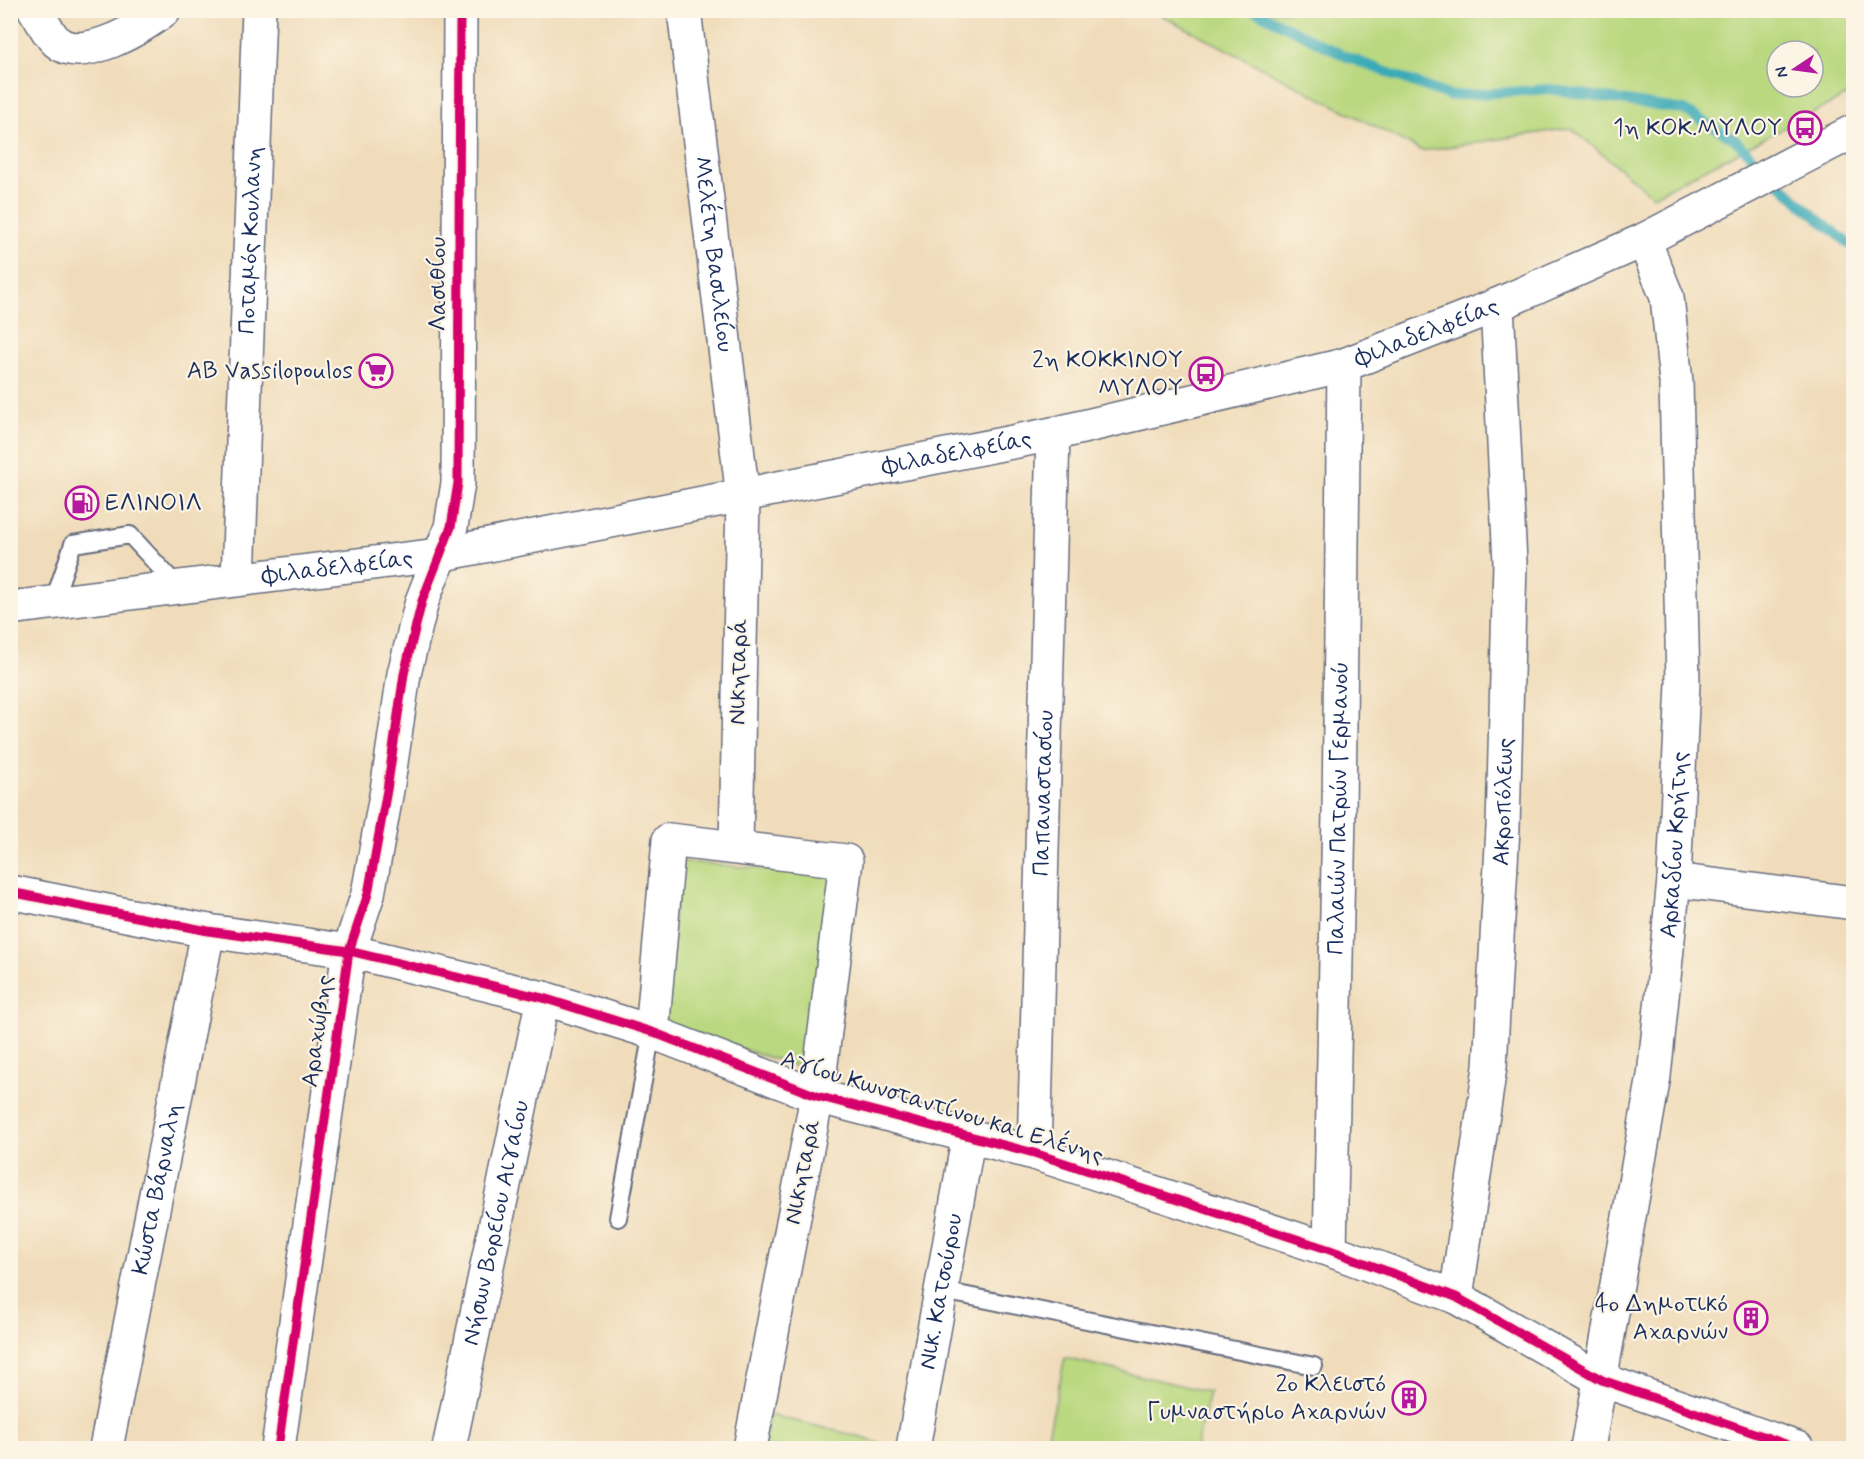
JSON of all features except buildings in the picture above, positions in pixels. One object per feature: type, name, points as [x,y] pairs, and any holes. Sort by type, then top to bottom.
[{"type":"street","points":[[35,10],[57,43],[72,48],[97,47],[108,43],[164,10]]},
{"type":"street","name":"Ποταμός Κουλανη","points":[[238,579],[259,10]]},
{"type":"street","name":"Λασιθίου","points":[[438,555],[451,527],[458,483],[460,10]]},
{"type":"street","name":"Μελέτη Βασιλείου","points":[[684,10],[743,497]]},
{"type":"street","name":"Φιλαδελφείας","points":[[10,608],[438,555],[743,497],[1053,434],[1344,365],[1497,305],[1644,240],[1852,132]]},
{"type":"street","name":"Αρκαδίου Κρήτης","points":[[1588,1449],[1654,1076],[1674,880],[1683,683],[1676,382],[1667,297],[1644,240]]},
{"type":"street","name":"Ακροπόλεως","points":[[1456,1297],[1491,1067],[1503,828],[1509,562],[1497,305]]},
{"type":"street","name":"Παλαιών Πατρών Γερμανού","points":[[1330,1250],[1340,813],[1344,365]]},
{"type":"street","name":"Παπαναστασίου","points":[[1034,1153],[1053,434]]},
{"type":"street","name":"Νικηταρά","points":[[736,847],[743,497]]},
{"type":"street","name":"Αραχώβης","points":[[278,1449],[349,951],[368,894],[387,790],[404,674],[422,601],[438,555]]},
{"type":"street","name":"Νικηταρά","points":[[652,1032],[669,840],[846,861],[817,1096],[750,1449]]},
{"type":"street","points":[[1674,880],[1854,903]]},
{"type":"street","name":"Αγίου Κωνσταντίνου και Ελένης","points":[[10,892],[208,931],[349,951],[543,998],[652,1032],[817,1096],[969,1134],[1034,1153],[1330,1250],[1456,1297],[1602,1380],[1797,1449]]},
{"type":"street","name":"Κώστα Βάρναλη","points":[[106,1449],[208,931]]},
{"type":"street","name":"Νήσων Βορείου Αιγαίου","points":[[449,1449],[543,998]]},
{"type":"street","name":"Νικ. Κατσούρου","points":[[913,1449],[943,1291],[969,1134]]},
{"type":"lane","points":[[53,603],[74,544],[130,535],[178,587]]},
{"type":"lane","points":[[618,1218],[652,1032]]},
{"type":"lane","points":[[943,1291],[998,1304],[1314,1366]]},
{"type":"green space","points":[[1153,11],[1853,11],[1853,92],[1653,196],[1571,128],[1422,151]]},
{"type":"green space","points":[[678,861],[852,877],[830,1077],[664,1024]]},
{"type":"green space","points":[[1065,1358],[1209,1392],[1196,1448],[1045,1448]]},
{"type":"green space","points":[[770,1415],[845,1433],[896,1448],[763,1448]]},
{"type":"waterway","points":[[1253,10],[1347,57],[1450,96],[1549,89],[1684,110],[1734,139],[1804,207],[1854,248]]},
{"type":"cycle path","points":[[278,1448],[349,951],[368,894],[387,790],[404,674],[422,601],[451,527],[458,483],[460,10]]},
{"type":"cycle path","points":[[10,892],[208,931],[349,951],[543,998],[652,1032],[817,1096],[1034,1153],[1330,1250],[1456,1297],[1602,1380],[1797,1448]]},
{"type":"place","name":"1η ΚΟΚ.ΜΥΛΟΥ","points":[[1805,128]]},
{"type":"place","name":"AB Vassilopoulos","points":[[376,371]]},
{"type":"place","name":"2η ΚΟΚΚΙΝΟΥ ΜΥΛΟΥ","points":[[1206,374]]},
{"type":"place","name":"ΕΛΙΝΟΙΛ","points":[[82,503]]},
{"type":"place","name":"4ο Δημοτικό Αχαρνών","points":[[1751,1318]]},
{"type":"place","name":"2ο Κλειστό Γυμναστήριο Αχαρνών","points":[[1409,1398]]}]
